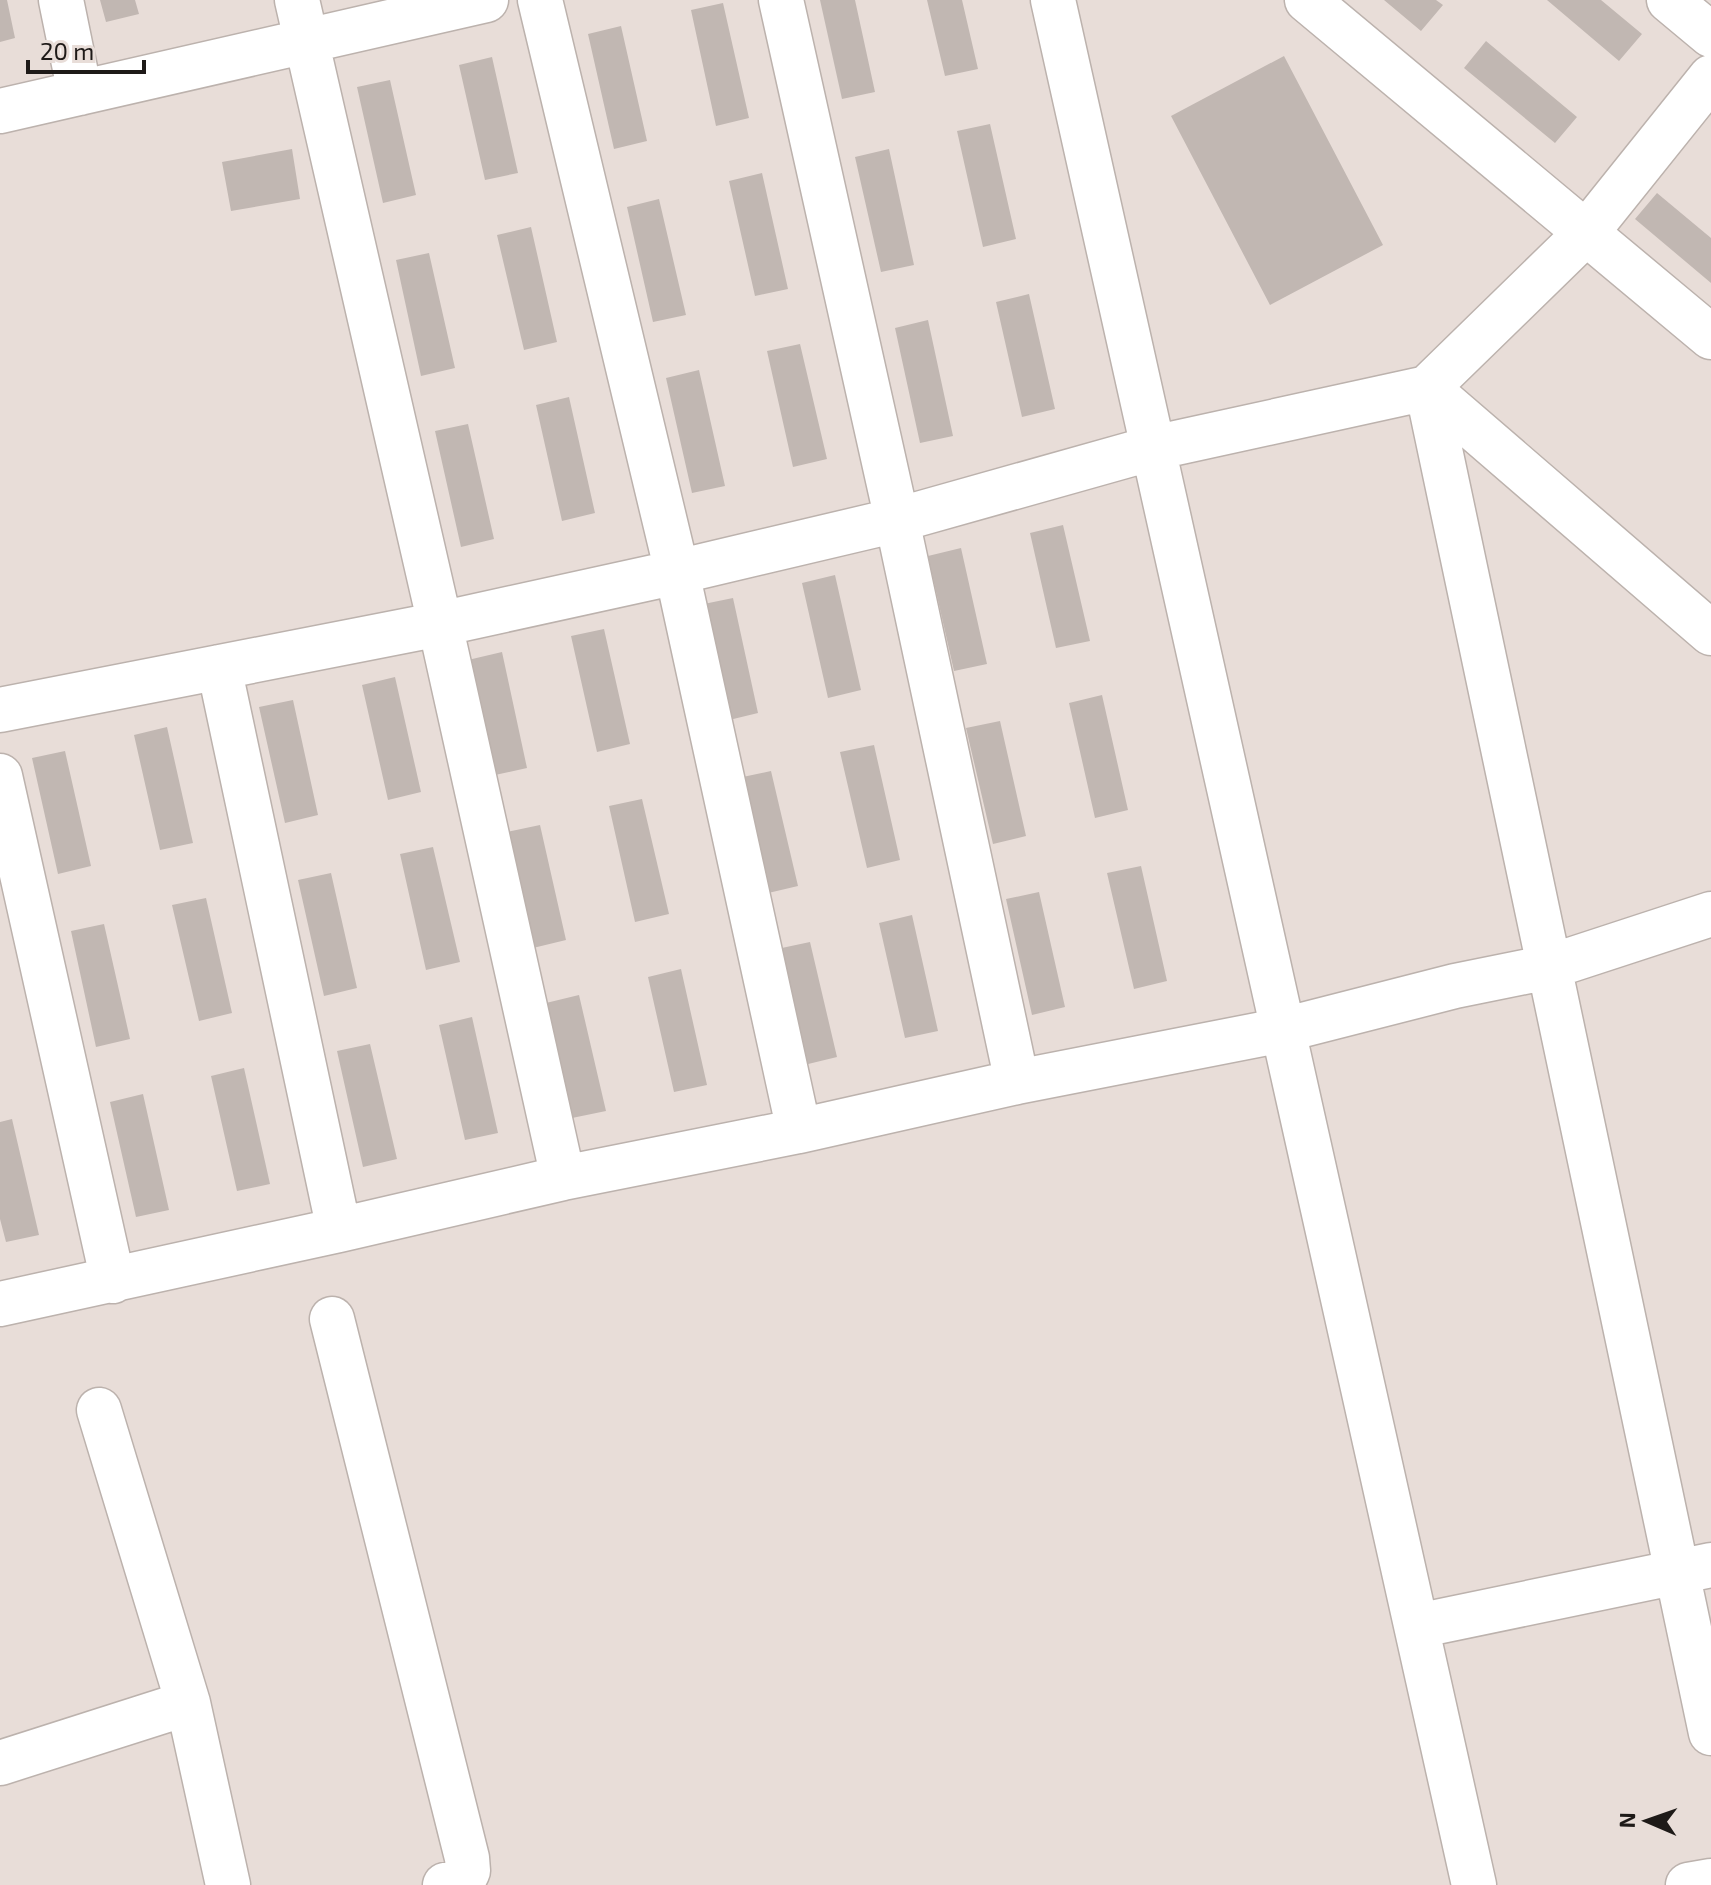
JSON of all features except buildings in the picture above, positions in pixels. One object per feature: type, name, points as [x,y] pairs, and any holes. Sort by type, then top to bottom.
[{"type":"street","points":[[61,0],[80,93]]},
{"type":"street","points":[[0,111],[80,93],[301,20],[486,0]]},
{"type":"street","points":[[540,0],[677,572],[799,1131]]},
{"type":"street","points":[[781,0],[897,520],[1017,1082]]},
{"type":"street","points":[[1053,0],[1474,1885]]},
{"type":"street","points":[[1307,0],[1711,337]]},
{"type":"street","points":[[1669,0],[1711,35]]},
{"type":"street","points":[[301,20],[563,1178]]},
{"type":"street","points":[[0,710],[440,624],[677,572],[897,520],[1153,448],[1427,388],[1586,233],[1711,77]]},
{"type":"street","points":[[1427,388],[1711,633]]},
{"type":"street","points":[[1427,388],[1549,967],[1694,1568],[1711,1733]]},
{"type":"street","points":[[219,667],[339,1230]]},
{"type":"street","points":[[0,776],[113,1281]]},
{"type":"street","points":[[0,1304],[563,1178],[799,1131],[1017,1082],[1283,1030],[1455,986],[1549,967],[1711,914]]},
{"type":"street","points":[[332,1319],[467,1858],[468,1871],[463,1881],[445,1885]]},
{"type":"street","points":[[99,1410],[188,1703],[228,1885]]},
{"type":"street","points":[[1417,1626],[1694,1568]]},
{"type":"street","points":[[0,1763],[188,1703]]},
{"type":"street","points":[[1688,1885],[1711,1881]]}]
